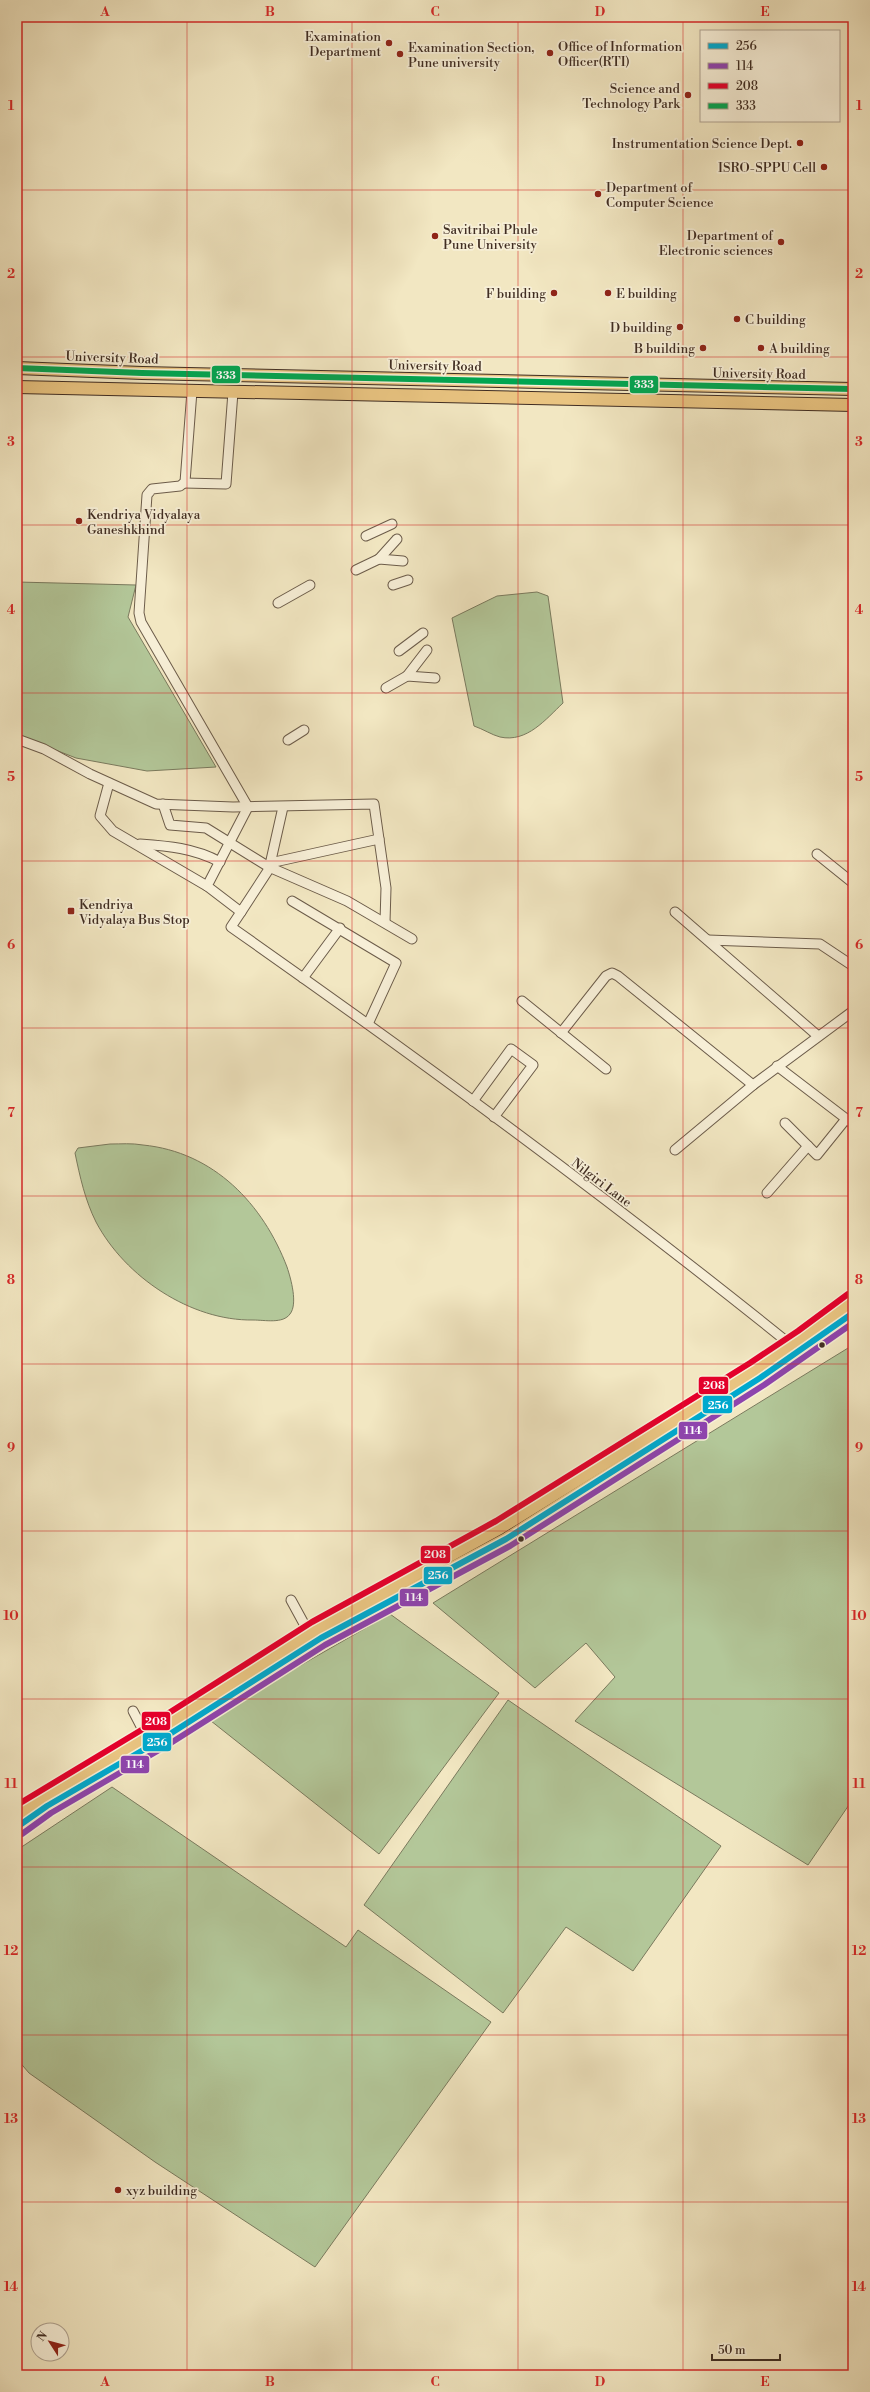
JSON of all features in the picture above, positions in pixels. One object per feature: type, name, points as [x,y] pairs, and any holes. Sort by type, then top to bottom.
[{"type":"main road","name":"University Road","points":[[17,368],[158,373],[853,389]]},
{"type":"main road","points":[[17,387],[853,405]]},
{"type":"main road","points":[[17,1827],[47,1806],[162,1739],[321,1638],[506,1539],[522,1521],[791,1345],[853,1300]]},
{"type":"main road","points":[[17,1814],[146,1736],[308,1634],[522,1521],[760,1378],[853,1313]]},
{"type":"street","points":[[184,483],[192,391]]},
{"type":"street","points":[[233,392],[226,484],[184,483],[178,487],[152,489],[146,495],[139,618],[248,807]]},
{"type":"street","points":[[366,536],[392,524]]},
{"type":"street","points":[[356,570],[379,559],[397,539]]},
{"type":"street","points":[[379,559],[403,561]]},
{"type":"street","points":[[393,585],[408,580]]},
{"type":"street","points":[[278,603],[310,585]]},
{"type":"street","points":[[399,651],[423,633]]},
{"type":"street","points":[[386,688],[407,676],[427,650]]},
{"type":"street","points":[[407,676],[435,678]]},
{"type":"street","points":[[288,740],[304,730]]},
{"type":"street","points":[[17,739],[44,749],[90,774],[156,804],[248,807],[374,804],[386,888],[385,922]]},
{"type":"street","points":[[109,783],[100,816],[113,830],[207,886],[241,912],[256,891],[269,865],[283,807]]},
{"type":"street","points":[[163,804],[170,825],[206,828],[269,865],[347,901],[412,939]]},
{"type":"street","points":[[207,886],[248,807]]},
{"type":"street","points":[[269,865],[380,839]]},
{"type":"street","points":[[137,843],[177,847],[204,854],[220,862]]},
{"type":"street","points":[[817,854],[853,883]]},
{"type":"street","points":[[292,901],[340,928],[396,963],[368,1024]]},
{"type":"street","name":"Nilgiri Lane","points":[[241,912],[231,927],[396,1043],[716,1284],[791,1345]]},
{"type":"street","points":[[675,912],[818,1036]]},
{"type":"street","points":[[303,978],[340,928]]},
{"type":"street","points":[[708,940],[820,944],[853,966]]},
{"type":"street","points":[[561,1033],[606,976],[612,973],[618,976],[753,1085]]},
{"type":"street","points":[[522,1001],[606,1069]]},
{"type":"street","points":[[674,1150],[777,1066],[853,1011]]},
{"type":"street","points":[[473,1101],[511,1049],[533,1065],[494,1117]]},
{"type":"street","points":[[777,1066],[850,1122],[817,1155],[785,1123]]},
{"type":"street","points":[[767,1193],[808,1146]]},
{"type":"street","points":[[291,1600],[308,1634]]},
{"type":"street","points":[[133,1710],[146,1736]]},
{"type":"green space","points":[[17,582],[136,585],[128,617],[216,767],[147,771],[76,758],[17,735]]},
{"type":"green space","points":[[537,592],[548,596],[563,703],[543,722],[527,733],[510,738],[500,737],[474,726],[452,618],[497,596]]},
{"type":"green space","points":[[110,1144],[139,1144],[169,1150],[192,1158],[213,1170],[233,1185],[250,1203],[264,1222],[277,1244],[287,1267],[292,1285],[294,1298],[290,1314],[283,1319],[268,1321],[230,1318],[206,1313],[184,1304],[162,1292],[124,1261],[109,1242],[92,1214],[83,1188],[75,1153],[78,1148]]},
{"type":"green space","points":[[853,1345],[853,1799],[808,1865],[575,1721],[615,1677],[586,1643],[535,1688],[433,1603]]},
{"type":"green space","points":[[390,1614],[499,1693],[379,1854],[206,1717],[221,1711]]},
{"type":"green space","points":[[508,1700],[721,1846],[633,1971],[566,1927],[503,2013],[364,1905]]},
{"type":"green space","points":[[112,1787],[346,1947],[358,1930],[491,2022],[315,2267],[155,2162],[29,2073],[17,2059],[17,1850]]},
{"type":"transit line","name":"333","points":[[17,368],[142,373],[853,389]]},
{"type":"transit line","name":"208","points":[[17,1805],[153,1723],[312,1622],[496,1521],[750,1363],[798,1331],[848,1294]]},
{"type":"transit line","name":"256","points":[[17,1827],[47,1806],[162,1739],[321,1638],[506,1539],[760,1378],[853,1313]]},
{"type":"transit line","name":"114","points":[[22,1834],[51,1813],[166,1746],[325,1645],[510,1546],[764,1385],[853,1323]]},
{"type":"place","name":"Examination Department","points":[[389,43]]},
{"type":"place","name":"Office of Information Officer(RTI)","points":[[550,53]]},
{"type":"place","name":"Examination Section, Pune university","points":[[400,54]]},
{"type":"place","name":"Science and Technology Park","points":[[688,95]]},
{"type":"place","name":"Instrumentation Science Dept.","points":[[800,143]]},
{"type":"place","name":"ISRO-SPPU Cell","points":[[824,167]]},
{"type":"place","name":"Department of Computer Science","points":[[598,194]]},
{"type":"place","name":"Savitribai Phule Pune University","points":[[435,236]]},
{"type":"place","name":"Department of Electronic sciences","points":[[781,242]]},
{"type":"place","name":"F building","points":[[554,293]]},
{"type":"place","name":"E building","points":[[608,293]]},
{"type":"place","name":"C building","points":[[737,319]]},
{"type":"place","name":"D building","points":[[680,327]]},
{"type":"place","name":"B building","points":[[703,348]]},
{"type":"place","name":"A building","points":[[761,348]]},
{"type":"place","name":"Kendriya Vidyalaya Ganeshkhind","points":[[79,521]]},
{"type":"place","name":"Kendriya Vidyalaya Bus Stop","points":[[71,911]]},
{"type":"place","name":"xyz building","points":[[118,2190]]}]
